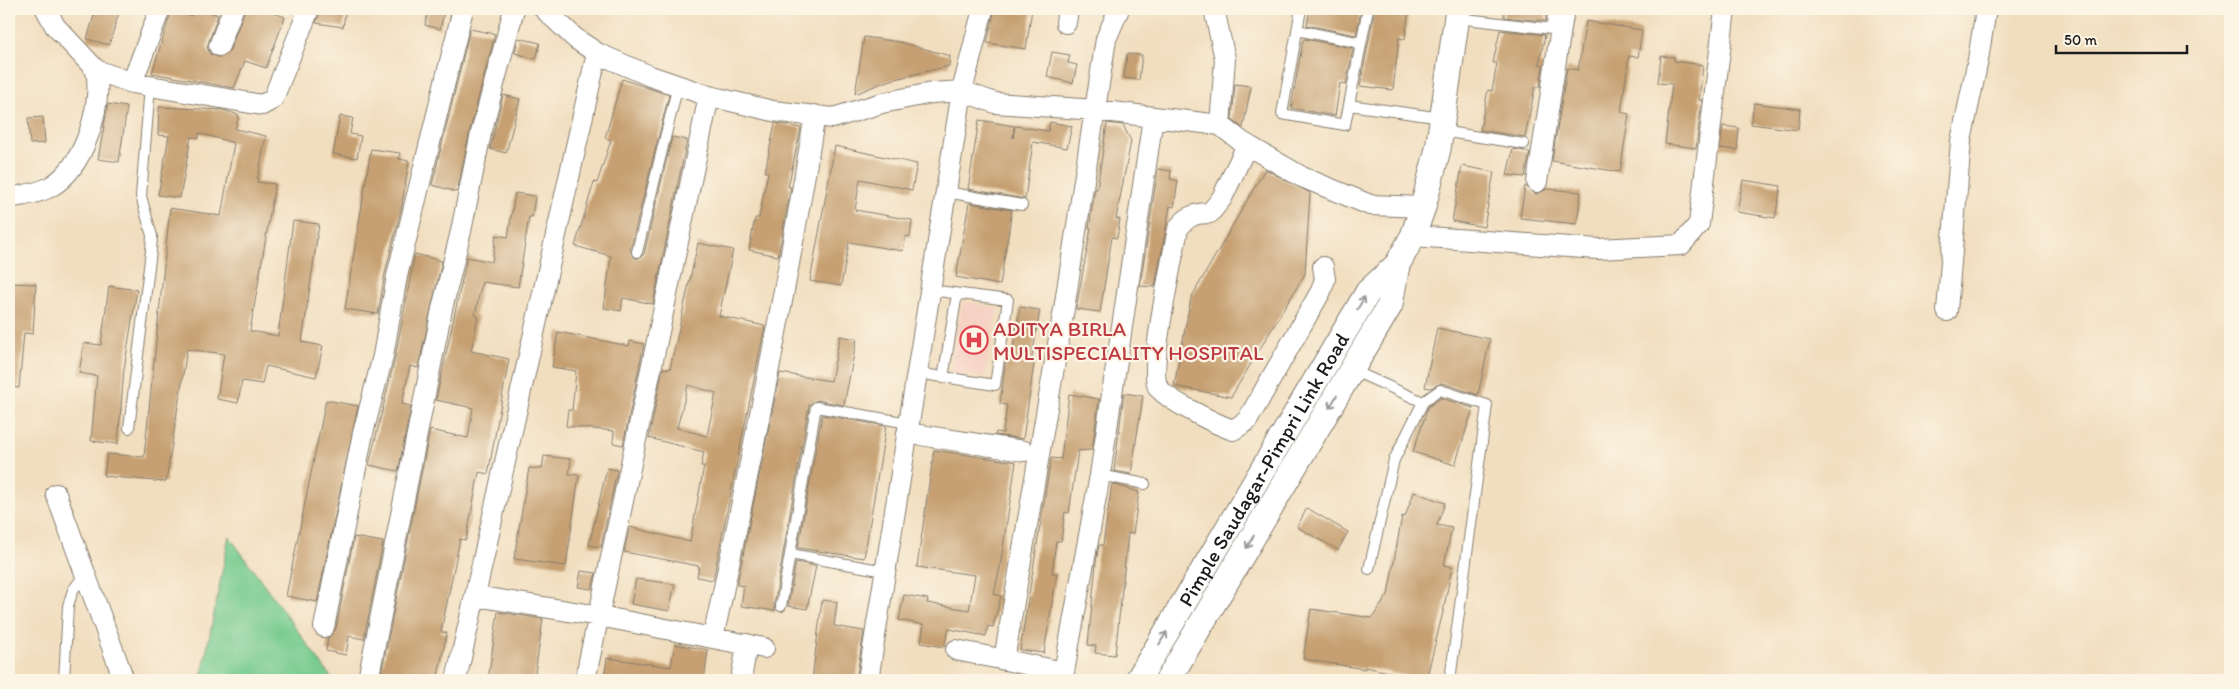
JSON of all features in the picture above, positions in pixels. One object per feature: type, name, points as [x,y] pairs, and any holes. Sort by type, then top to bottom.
[{"type":"street","points":[[46,9],[55,26],[96,70],[141,84],[262,105],[273,100],[308,9]]},
{"type":"street","points":[[141,84],[160,9]]},
{"type":"street","points":[[218,46],[233,9]]},
{"type":"street","points":[[324,627],[363,433],[383,356],[398,276],[463,9]]},
{"type":"street","points":[[368,680],[442,309],[461,231],[481,132],[514,9]]},
{"type":"street","points":[[544,9],[576,39],[597,52],[709,96],[773,111],[834,118],[882,103],[932,93],[962,91],[995,103],[1096,110],[1220,125],[1247,145],[1302,177],[1370,205],[1423,207]]},
{"type":"street","points":[[868,680],[962,91],[982,9]]},
{"type":"street","points":[[1004,660],[1106,40],[1118,9]]},
{"type":"street","points":[[1214,9],[1225,59],[1220,125]]},
{"type":"street","points":[[1537,182],[1564,9]]},
{"type":"street","points":[[1413,236],[1598,249],[1681,245],[1699,224],[1725,9]]},
{"type":"street","points":[[1947,311],[1961,141],[1978,60],[1986,9]]},
{"type":"street","name":"Pimple Saudagar-Pimpri Link Road","points":[[1138,680],[1368,292],[1397,265],[1413,236],[1431,181],[1458,13]]},
{"type":"street","points":[[456,680],[597,52]]},
{"type":"street","points":[[9,198],[49,188],[70,170],[86,142],[90,128],[98,90],[96,70]]},
{"type":"street","points":[[585,680],[709,96]]},
{"type":"street","points":[[713,638],[748,480],[789,271],[815,115]]},
{"type":"street","points":[[956,650],[1004,660],[1064,676],[1100,475],[1153,118]]},
{"type":"street","points":[[1247,145],[1222,198],[1210,213],[1200,213],[1186,218],[1178,229],[1157,348],[1154,373],[1158,388],[1172,399],[1218,425],[1234,430],[1247,421],[1321,291],[1325,279],[1323,267]]},
{"type":"street","name":"Pimple Saudagar-Pimpri Link Road","points":[[1168,680],[1390,305],[1397,265]]},
{"type":"street","points":[[908,428],[1024,451]]},
{"type":"street","points":[[56,494],[124,680]]},
{"type":"street","points":[[475,596],[599,616],[756,646],[741,680]]},
{"type":"lane","points":[[1301,9],[1282,114],[1345,125],[1368,9]]},
{"type":"lane","points":[[1458,13],[1552,29],[1553,9]]},
{"type":"lane","points":[[1297,30],[1361,43]]},
{"type":"lane","points":[[129,428],[152,236],[141,196],[141,84]]},
{"type":"lane","points":[[637,252],[678,85]]},
{"type":"lane","points":[[1349,105],[1524,144]]},
{"type":"lane","points":[[946,192],[1022,205]]},
{"type":"lane","points":[[917,373],[995,385],[1008,300],[930,290]]},
{"type":"lane","points":[[943,378],[957,294]]},
{"type":"lane","points":[[1352,370],[1423,402]]},
{"type":"lane","points":[[1368,569],[1394,460],[1423,402],[1440,390],[1487,405],[1450,680]]},
{"type":"lane","points":[[780,606],[816,407],[908,428]]},
{"type":"lane","points":[[1100,475],[1145,484]]},
{"type":"lane","points":[[790,554],[885,571]]},
{"type":"lane","points":[[64,680],[68,606],[73,590],[85,574]]},
{"type":"shaded area","name":"ADITYA BIRLA MULTISPECIALITY HOSPITAL","points":[[963,301],[998,308],[984,378],[950,372]]},
{"type":"green space","points":[[229,536],[333,680],[201,680]]},
{"type":"building","points":[[96,9],[120,9],[109,45],[87,39]]},
{"type":"building","points":[[172,9],[191,16],[194,9],[202,9],[218,15],[207,47],[210,54],[220,58],[230,50],[245,9],[263,9],[285,17],[266,68],[245,61],[234,88],[152,73]]},
{"type":"building","points":[[321,9],[346,9],[343,27],[316,23]]},
{"type":"building","points":[[429,9],[445,9],[440,29],[425,25]]},
{"type":"building","points":[[995,9],[1032,9],[1026,49],[987,43]]},
{"type":"building","points":[[1310,9],[1361,9],[1356,35],[1307,25]]},
{"type":"building","points":[[1375,9],[1409,9],[1405,39],[1399,38],[1393,90],[1360,86]]},
{"type":"building","points":[[1504,9],[1546,9],[1546,21],[1504,17]]},
{"type":"building","points":[[1586,21],[1642,30],[1638,57],[1629,56],[1621,112],[1629,114],[1620,172],[1552,161],[1567,68],[1578,70]]},
{"type":"building","points":[[470,29],[495,34],[470,130],[457,192],[432,185]]},
{"type":"building","points":[[1500,30],[1545,35],[1539,64],[1543,65],[1540,87],[1535,87],[1525,137],[1480,130],[1488,90],[1492,91],[1497,63],[1493,63]]},
{"type":"building","points":[[864,37],[900,42],[950,56],[949,66],[887,81],[855,94]]},
{"type":"building","points":[[518,38],[540,43],[536,59],[515,53]]},
{"type":"building","points":[[1303,40],[1353,48],[1346,84],[1340,83],[1335,116],[1291,108]]},
{"type":"building","points":[[1052,52],[1070,55],[1068,63],[1077,65],[1073,83],[1047,77]]},
{"type":"building","points":[[1127,54],[1142,55],[1139,80],[1124,78]]},
{"type":"building","points":[[1661,56],[1674,57],[1674,61],[1703,65],[1699,100],[1702,100],[1696,148],[1665,144],[1672,84],[1658,83]]},
{"type":"building","points":[[622,79],[669,95],[630,250],[635,258],[639,258],[644,254],[672,137],[687,140],[653,304],[623,298],[621,311],[604,308],[611,256],[575,246],[594,182],[597,183],[611,140],[605,138]]},
{"type":"building","points":[[1235,84],[1251,86],[1243,128],[1232,120]]},
{"type":"building","points":[[503,95],[520,99],[506,153],[490,149]]},
{"type":"building","points":[[1754,103],[1800,109],[1798,130],[1751,124]]},
{"type":"building","points":[[108,104],[127,107],[119,162],[98,159]]},
{"type":"building","points":[[159,107],[223,110],[239,115],[235,129],[266,136],[257,182],[275,184],[250,331],[278,336],[293,221],[319,224],[302,342],[323,346],[316,377],[266,366],[262,384],[242,381],[238,403],[217,399],[224,354],[187,349],[166,482],[104,476],[107,454],[144,457],[170,208],[221,216],[234,143],[199,133],[199,138],[191,137],[180,198],[158,195],[169,136],[158,135]]},
{"type":"building","points":[[340,116],[353,118],[350,134],[361,136],[357,158],[333,154]]},
{"type":"building","points":[[43,117],[45,143],[30,144],[28,118]]},
{"type":"building","points":[[979,120],[1014,126],[1013,138],[1015,126],[1048,131],[1050,122],[1072,126],[1067,148],[1033,142],[1025,199],[968,189]]},
{"type":"building","points":[[775,123],[801,128],[788,187],[791,187],[778,256],[749,250],[755,218],[759,218],[768,172],[765,172]]},
{"type":"building","points":[[1107,123],[1123,125],[1131,141],[1116,219],[1120,219],[1117,238],[1112,237],[1100,312],[1076,309]]},
{"type":"building","points":[[1723,126],[1739,128],[1737,150],[1720,148]]},
{"type":"building","points":[[835,146],[917,164],[912,190],[860,179],[855,210],[912,220],[910,237],[906,236],[903,251],[849,242],[841,286],[810,281]]},
{"type":"building","points":[[371,149],[400,153],[399,159],[409,161],[402,205],[385,273],[378,314],[345,309]]},
{"type":"building","points":[[1513,149],[1530,152],[1525,177],[1507,175]]},
{"type":"building","points":[[1462,166],[1494,172],[1484,227],[1452,221]]},
{"type":"building","points":[[1158,169],[1171,171],[1170,179],[1178,181],[1174,207],[1170,206],[1155,287],[1140,286]]},
{"type":"building","points":[[1265,169],[1310,193],[1305,274],[1231,397],[1174,386],[1191,298]]},
{"type":"building","points":[[1743,180],[1781,186],[1775,218],[1737,212]]},
{"type":"building","points":[[1525,186],[1536,194],[1547,189],[1581,192],[1577,224],[1520,218]]},
{"type":"building","points":[[515,193],[535,196],[532,217],[529,217],[518,287],[482,282],[475,315],[478,316],[471,351],[509,359],[488,474],[479,472],[466,540],[460,539],[441,632],[447,633],[437,680],[380,680],[430,430],[468,438],[473,408],[436,400],[467,257],[492,262],[496,235],[508,237]]},
{"type":"building","points":[[969,203],[1012,210],[1000,285],[956,277]]},
{"type":"building","points":[[698,243],[733,250],[719,316],[765,326],[713,580],[697,577],[699,566],[624,552],[630,527],[690,542],[704,466],[701,466],[704,452],[649,438],[663,368],[670,369]],"holes":[[[688,385],[716,393],[707,436],[677,428]]]},
{"type":"building","points":[[415,254],[442,261],[418,368],[410,366],[402,404],[411,406],[398,471],[369,465],[395,358]]},
{"type":"building","points":[[9,283],[36,284],[33,334],[24,333],[19,388],[9,387]]},
{"type":"building","points":[[109,286],[137,290],[124,369],[118,444],[91,441],[97,376],[79,373],[84,343],[101,345]]},
{"type":"building","points":[[1020,307],[1040,310],[1031,363],[1034,364],[1023,439],[995,435],[996,432],[1003,433],[1007,405],[1000,404],[1006,359],[1011,360]]},
{"type":"building","points":[[1437,328],[1490,339],[1478,395],[1442,383],[1430,388],[1425,387]]},
{"type":"building","points":[[558,332],[629,346],[630,341],[644,344],[623,445],[613,443],[614,431],[566,426],[568,410],[572,410],[576,371],[552,367]]},
{"type":"building","points":[[840,336],[857,339],[844,405],[817,400],[809,405],[774,605],[775,611],[741,606],[744,586],[737,585],[780,373],[831,381]]},
{"type":"building","points":[[1124,393],[1143,396],[1131,474],[1114,471]]},
{"type":"building","points":[[1069,394],[1099,399],[1092,450],[1078,451],[1069,513],[1065,512],[1061,541],[1056,541],[1052,573],[1057,573],[1044,653],[1020,650],[1051,458],[1061,459]]},
{"type":"building","points":[[1441,398],[1473,408],[1455,465],[1413,452],[1428,407]]},
{"type":"building","points":[[326,400],[358,406],[317,602],[286,596]]},
{"type":"building","points":[[822,415],[886,426],[864,558],[798,548]]},
{"type":"building","points":[[934,450],[1016,462],[994,594],[1001,596],[993,627],[988,626],[986,636],[949,629],[944,647],[921,643],[924,625],[899,620],[904,595],[928,599],[927,603],[969,610],[975,575],[917,567]]},
{"type":"building","points":[[544,456],[571,459],[569,474],[579,475],[566,566],[514,559],[529,468],[542,469]]},
{"type":"building","points":[[607,468],[617,470],[601,547],[589,545]]},
{"type":"building","points":[[1112,484],[1139,492],[1133,534],[1128,533],[1115,655],[1095,653],[1096,646],[1088,645],[1096,563],[1099,545],[1103,545]]},
{"type":"building","points":[[1414,492],[1445,503],[1437,525],[1452,528],[1444,565],[1452,567],[1426,680],[1365,667],[1365,669],[1303,659],[1311,609],[1372,618],[1388,595],[1402,516],[1405,517]]},
{"type":"building","points":[[1307,508],[1348,532],[1338,550],[1297,527]]},
{"type":"building","points":[[354,537],[383,542],[364,639],[349,636],[346,655],[326,651],[328,638],[336,629]]},
{"type":"building","points":[[796,562],[816,566],[807,609],[788,606]]},
{"type":"building","points":[[581,571],[596,573],[592,589],[578,587]]},
{"type":"building","points":[[636,579],[675,584],[669,611],[631,604]]},
{"type":"building","points":[[822,600],[837,602],[834,626],[864,631],[856,680],[812,680]]},
{"type":"building","points":[[498,612],[543,619],[534,680],[488,680]]},
{"type":"building","points":[[675,644],[708,650],[704,680],[604,680],[607,658],[671,667]]},
{"type":"place","name":"ADITYA BIRLA MULTISPECIALITY HOSPITAL","points":[[974,340]]}]
